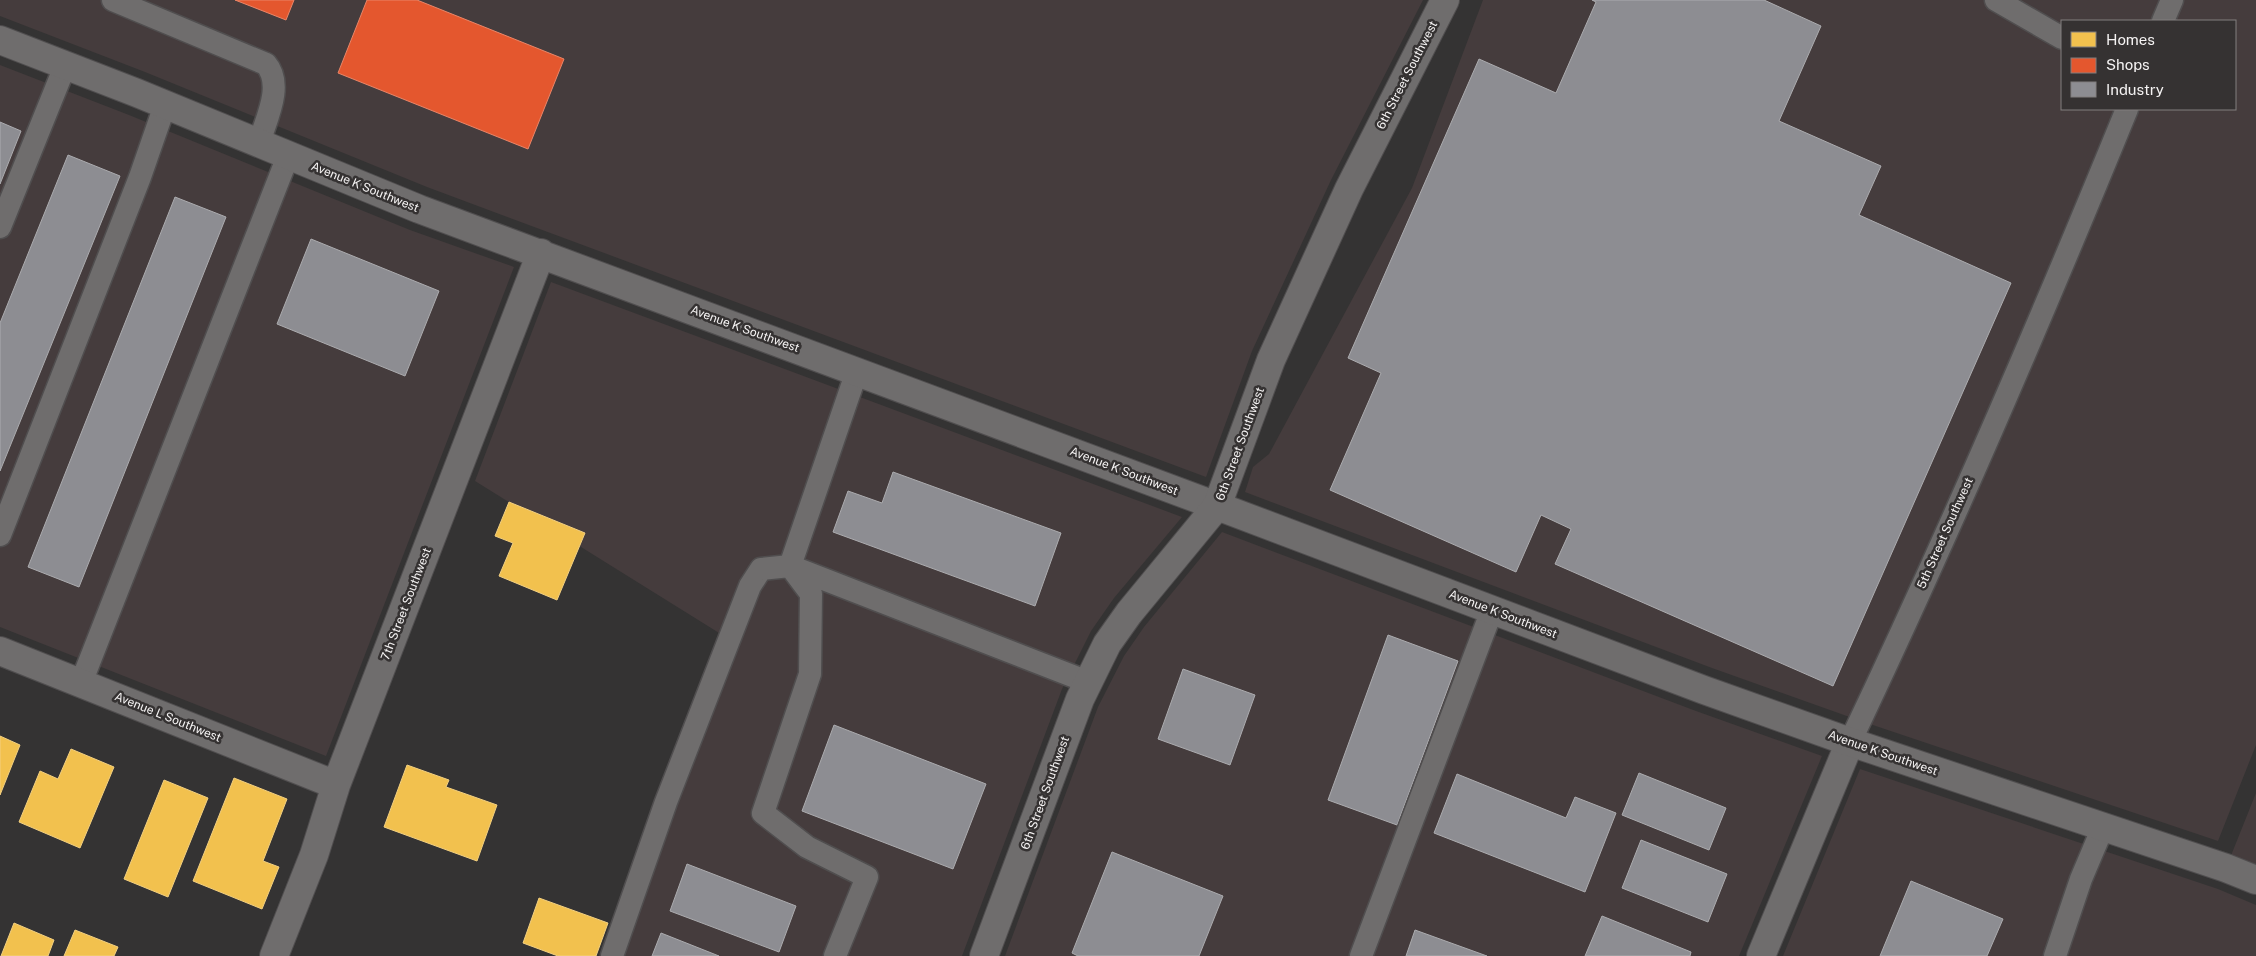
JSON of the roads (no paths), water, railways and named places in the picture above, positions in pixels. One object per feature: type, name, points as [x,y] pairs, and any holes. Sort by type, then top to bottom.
[{"type":"street","name":"6th Street Southwest","points":[[984,956],[1088,682],[1107,644],[1129,613],[1218,506],[1271,360],[1349,189],[1445,0]]},
{"type":"street","name":"Avenue K Southwest","points":[[0,40],[419,208],[1218,506],[1704,690],[1850,742],[2226,868],[2256,880]]},
{"type":"street","name":"7th Street Southwest","points":[[274,956],[314,855],[336,785],[541,253]]},
{"type":"street","name":"Avenue L Southwest","points":[[0,651],[336,785]]},
{"type":"street","name":"5th Street Southwest","points":[[1761,956],[1850,742]]},
{"type":"lane","points":[[113,0],[266,64],[272,71],[275,79],[273,96],[259,143]]},
{"type":"lane","points":[[1996,0],[2061,37]]},
{"type":"lane","points":[[2163,20],[2172,0]]},
{"type":"lane","points":[[0,227],[65,66]]},
{"type":"lane","points":[[0,535],[140,177],[165,105]]},
{"type":"lane","name":"5th Street Southwest","points":[[1850,742],[1900,637],[2048,300],[2127,110]]},
{"type":"lane","points":[[81,683],[288,156]]},
{"type":"lane","points":[[790,566],[857,371]]},
{"type":"lane","points":[[790,566],[811,594],[810,674],[763,812],[807,847],[867,877],[835,956]]},
{"type":"lane","points":[[612,956],[666,802],[750,586],[761,569],[790,566],[1088,682]]},
{"type":"lane","points":[[1361,956],[1492,610]]},
{"type":"lane","points":[[2054,956],[2081,879],[2103,827]]}]
